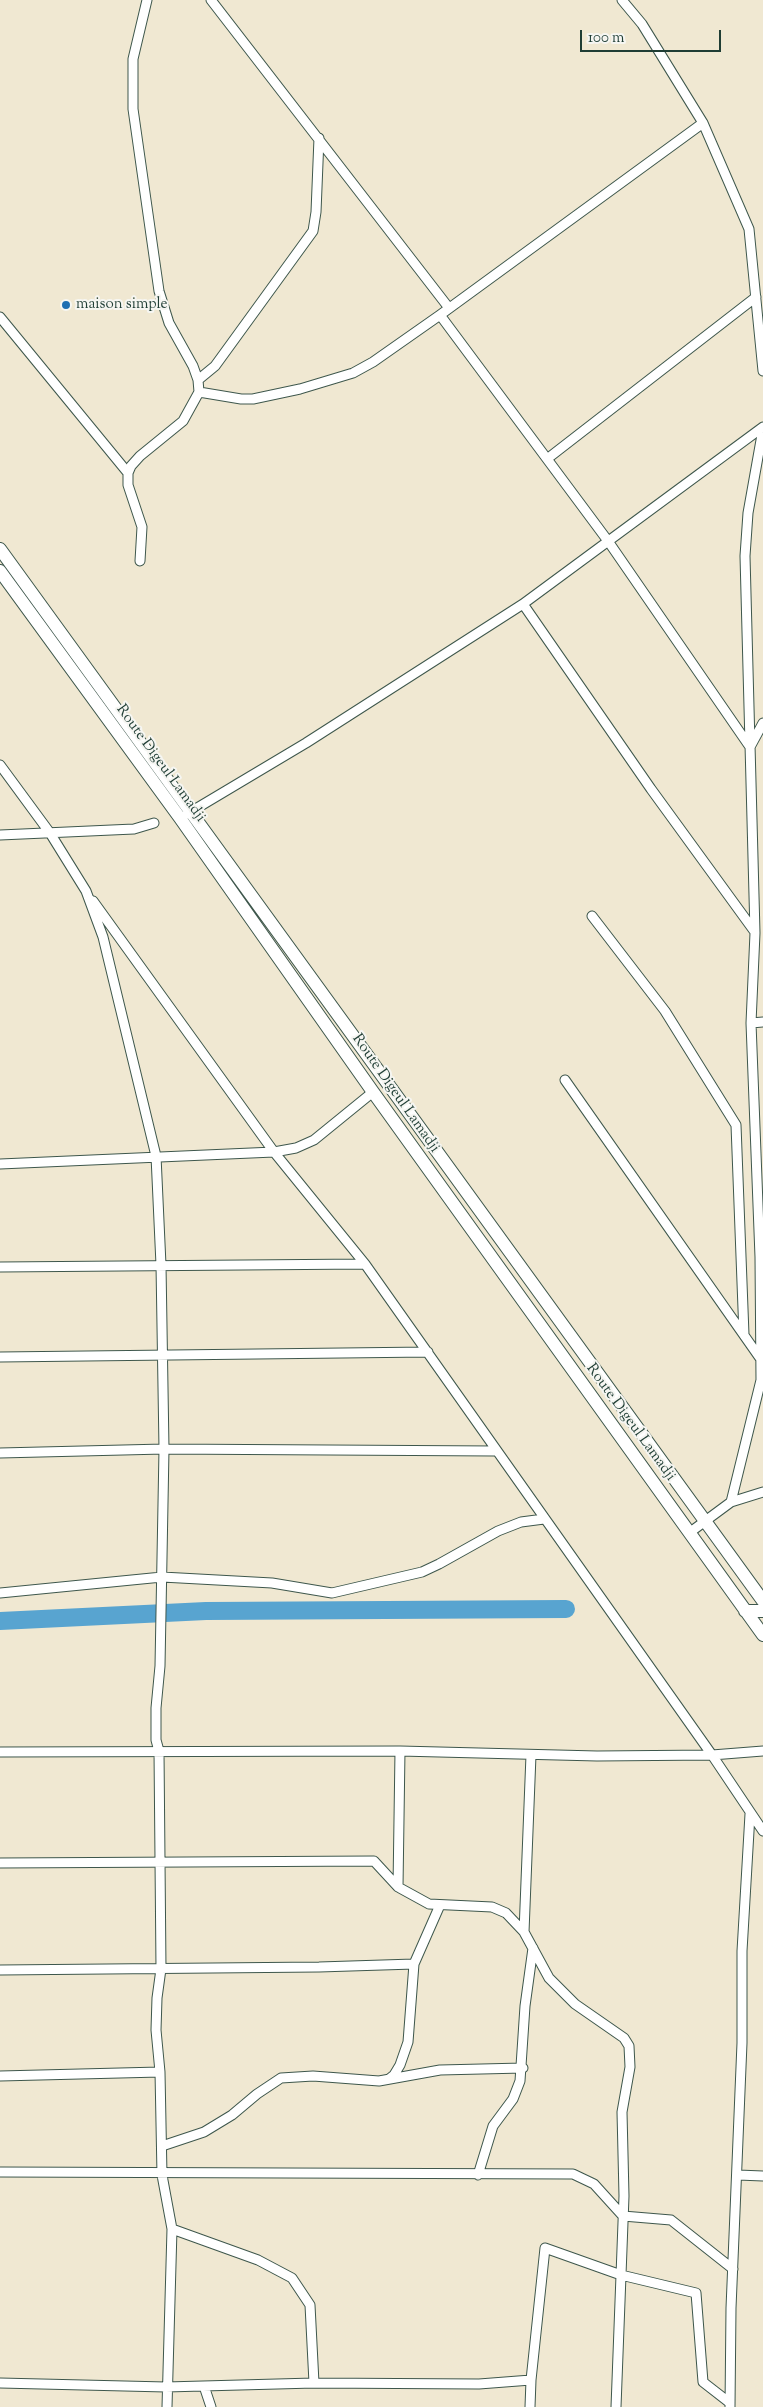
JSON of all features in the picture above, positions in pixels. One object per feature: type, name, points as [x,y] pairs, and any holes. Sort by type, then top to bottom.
[{"type":"main road","name":"Route Digeul Lamadji","points":[[0,549],[185,815],[373,1092],[763,1635]]},
{"type":"main road","name":"Route Digeul Lamadji","points":[[0,571],[185,815],[763,1601]]},
{"type":"main road","points":[[745,1611],[763,1611]]},
{"type":"street","points":[[140,561],[142,527],[128,485],[128,473],[131,466],[140,456],[183,420],[199,392],[198,380],[193,366],[169,323],[159,291],[133,109],[133,59],[147,0]]},
{"type":"street","points":[[211,0],[450,308]]},
{"type":"street","points":[[622,0],[642,24],[703,123],[750,229],[763,371]]},
{"type":"street","points":[[199,392],[241,399],[253,399],[336,380],[373,362],[703,123]]},
{"type":"street","points":[[198,380],[215,366],[313,231],[316,212],[319,138]]},
{"type":"street","points":[[547,459],[756,297]]},
{"type":"street","points":[[440,315],[608,541],[750,747]]},
{"type":"street","points":[[0,317],[128,473]]},
{"type":"street","points":[[185,815],[306,743],[524,604],[763,428]]},
{"type":"street","points":[[731,1502],[762,1380],[760,1358],[762,1257],[751,1023],[755,932],[745,556],[748,513],[763,428]]},
{"type":"street","points":[[524,604],[651,789],[755,932]]},
{"type":"street","points":[[750,747],[763,723]]},
{"type":"street","points":[[0,765],[50,833],[86,891],[274,1152],[365,1264],[428,1352],[495,1451],[712,1755],[763,1831]]},
{"type":"street","points":[[0,835],[134,828],[154,823]]},
{"type":"street","points":[[86,891],[103,937],[156,1156],[161,1265],[164,1449],[162,1577],[156,1708],[156,1740],[160,1751],[159,1862],[161,1968],[156,1998],[156,2030],[160,2072],[162,2175],[172,2229],[166,2387],[167,2407]]},
{"type":"street","points":[[753,893],[763,892]]},
{"type":"street","points":[[592,916],[665,1011],[736,1125],[744,1335]]},
{"type":"street","points":[[751,1023],[763,1022]]},
{"type":"street","points":[[565,1080],[760,1358]]},
{"type":"street","points":[[0,1164],[274,1152],[296,1148],[314,1140],[373,1092]]},
{"type":"street","points":[[0,1267],[365,1264]]},
{"type":"street","points":[[0,1358],[428,1352]]},
{"type":"street","points":[[0,1454],[164,1449],[495,1451]]},
{"type":"street","points":[[689,1533],[731,1502],[763,1492]]},
{"type":"street","points":[[0,1594],[162,1577],[272,1583],[332,1592],[422,1572],[498,1531],[521,1522],[544,1519]]},
{"type":"street","points":[[0,1752],[400,1751],[531,1755],[712,1755],[763,1751]]},
{"type":"street","points":[[398,1886],[400,1751]]},
{"type":"street","points":[[524,1932],[531,1755]]},
{"type":"street","points":[[730,2405],[733,2269],[738,2175],[742,1951],[750,1814]]},
{"type":"street","points":[[0,1863],[374,1862],[398,1886],[429,1904],[492,1907],[506,1913],[524,1932],[549,1978],[575,2004],[624,2038],[628,2046],[630,2067],[622,2112],[623,2216],[616,2407]]},
{"type":"street","points":[[388,2079],[394,2076],[400,2065],[408,2042],[414,1964],[440,1905]]},
{"type":"street","points":[[478,2175],[493,2126],[512,2099],[520,2081],[523,2068],[525,2006],[533,1948]]},
{"type":"street","points":[[0,1970],[414,1964]]},
{"type":"street","points":[[162,2146],[204,2132],[232,2115],[257,2094],[281,2078],[313,2076],[379,2081],[440,2070],[523,2068]]},
{"type":"street","points":[[0,2076],[160,2072]]},
{"type":"street","points":[[0,2172],[162,2175],[230,2172],[478,2175],[573,2174],[594,2184],[623,2216],[671,2220],[733,2269]]},
{"type":"street","points":[[738,2175],[763,2176]]},
{"type":"street","points":[[172,2229],[258,2260],[292,2278],[310,2305],[314,2383]]},
{"type":"street","points":[[530,2407],[531,2380],[545,2248],[621,2275],[696,2293],[703,2382],[730,2405]]},
{"type":"street","points":[[0,2383],[166,2387],[314,2383],[479,2384],[531,2380]]},
{"type":"street","points":[[204,2386],[210,2407]]},
{"type":"waterway","points":[[0,1621],[206,1611],[566,1609]]},
{"type":"place","name":"maison simple","points":[[66,305]]}]
